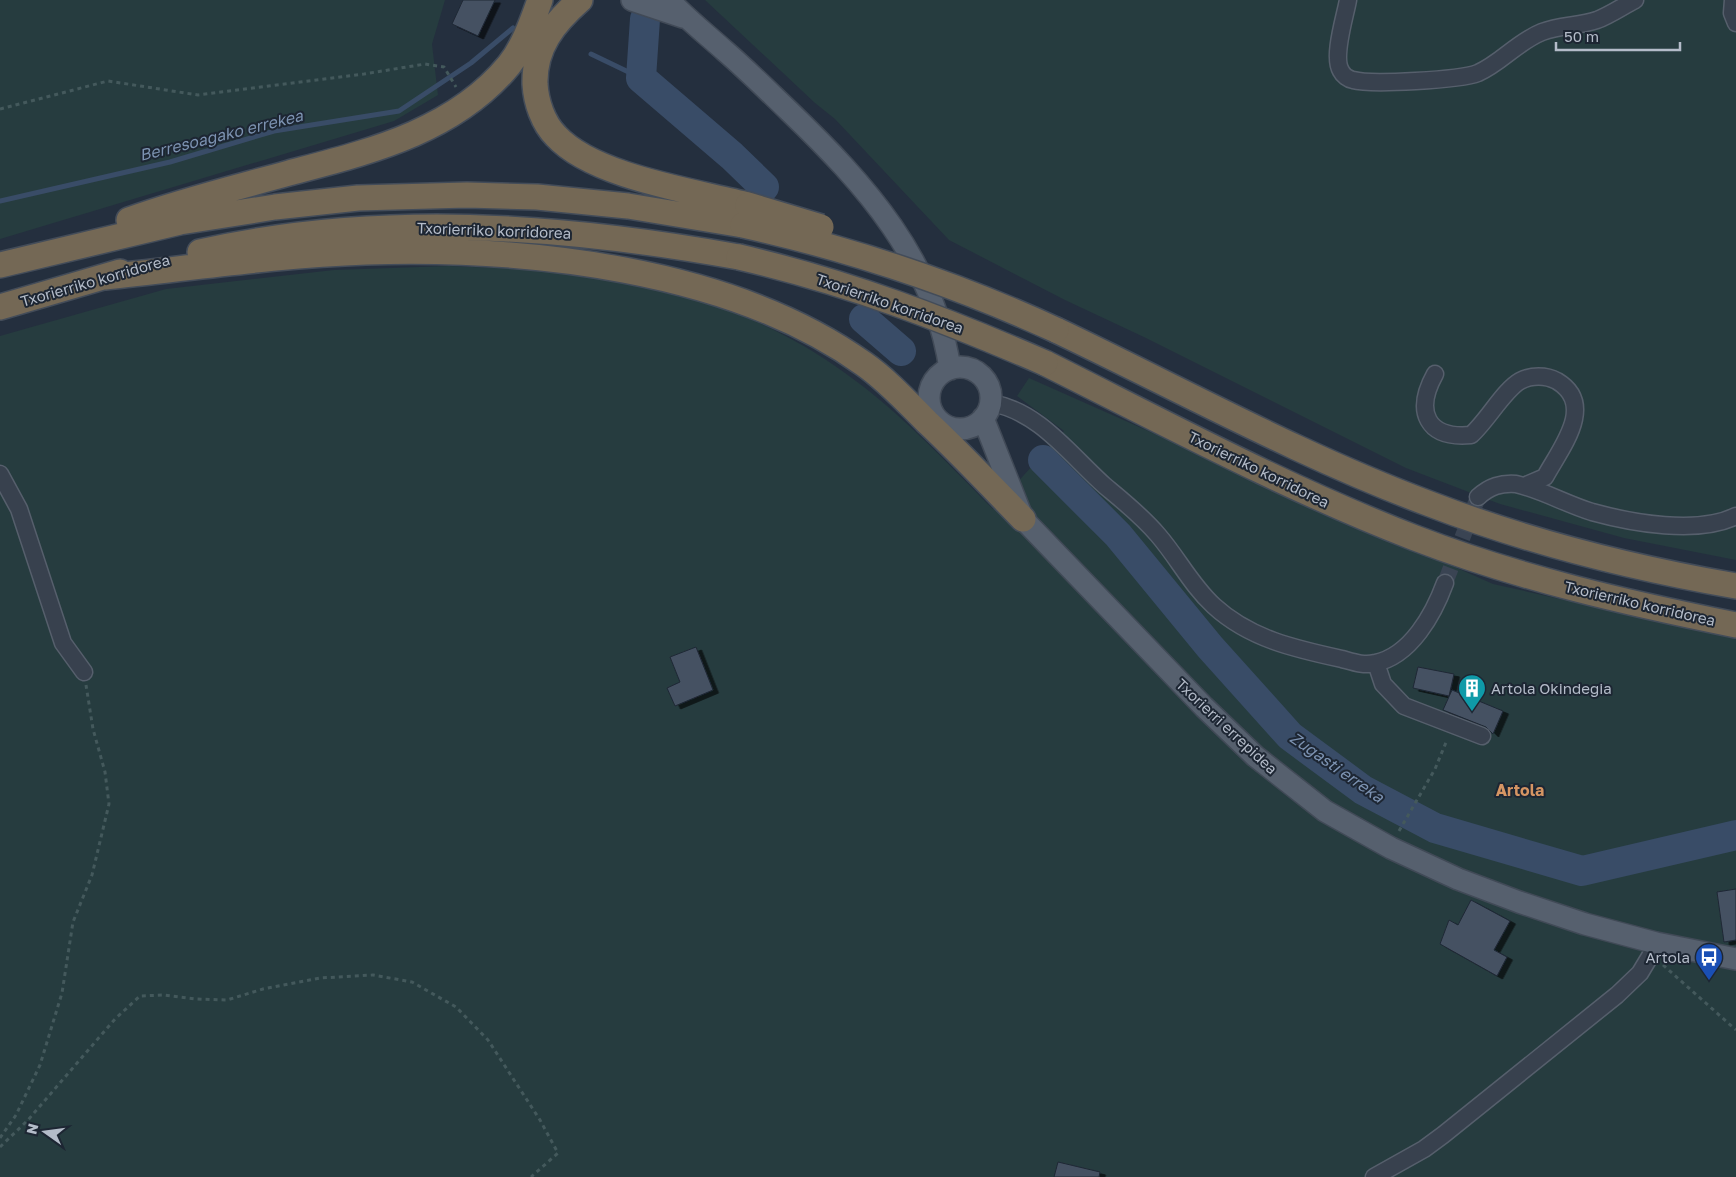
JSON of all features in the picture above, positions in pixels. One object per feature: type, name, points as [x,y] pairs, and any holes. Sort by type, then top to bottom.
[{"type":"highway","points":[[8,263],[169,205],[342,159],[394,143],[435,124],[468,104],[509,64],[523,42],[540,0]]},
{"type":"highway","points":[[580,0],[554,25],[544,40],[537,57],[536,94],[542,115],[556,136],[579,154],[606,168],[746,215],[881,246],[962,279],[1001,305],[1322,459],[1429,504],[1569,550],[1674,575],[1736,586]]},
{"type":"highway","name":"Txorierriko korridorea","points":[[8,263],[187,220],[275,206],[358,198],[458,195],[537,198],[746,215]]},
{"type":"highway","name":"Txorierriko korridorea","points":[[0,307],[167,259],[246,243],[394,228],[555,231],[645,241],[739,257],[794,270],[876,294],[960,326],[1045,363],[1335,505],[1415,538],[1547,582],[1601,596],[1736,625]]},
{"type":"highway","points":[[105,277],[308,255],[365,252],[484,254],[567,262],[628,272],[720,294],[798,326],[828,342],[876,373],[929,398]]},
{"type":"highway","points":[[876,373],[1023,518]]},
{"type":"main road","points":[[632,0],[687,19]]},
{"type":"main road","points":[[669,0],[687,19],[726,51],[840,160],[878,205],[900,237],[929,295],[946,343],[950,369]]},
{"type":"main road","points":[[992,409],[971,427],[957,429],[948,427],[934,415],[929,398],[935,380],[950,369],[971,369],[980,374],[987,382],[992,409],[1023,518]]},
{"type":"main road","points":[[957,429],[994,489]]},
{"type":"main road","name":"Txorierri errepidea","points":[[1023,518],[1204,707],[1255,756],[1325,810],[1391,848],[1458,879],[1649,946],[1736,959]]},
{"type":"street","points":[[1348,0],[1338,52],[1340,70],[1348,78],[1356,81],[1454,79],[1473,75],[1487,69],[1520,42],[1534,35],[1558,27],[1595,20],[1635,0]]},
{"type":"street","points":[[1721,0],[1735,20]]},
{"type":"street","points":[[1733,0],[1735,20]]},
{"type":"street","points":[[1435,374],[1426,395],[1426,412],[1430,424],[1438,431],[1447,435],[1471,434],[1484,424],[1512,387],[1526,378],[1549,378],[1558,382],[1571,394],[1576,412],[1570,432],[1545,477],[1524,486]]},
{"type":"street","points":[[992,409],[1013,408],[1053,435],[1106,486],[1120,496],[1159,536],[1197,589],[1236,623],[1256,634],[1290,647],[1358,664],[1376,663],[1406,645],[1422,629],[1436,606],[1445,583]]},
{"type":"street","points":[[0,474],[19,509],[63,643],[84,672]]},
{"type":"street","points":[[1478,497],[1493,486],[1504,483],[1524,486],[1594,512],[1652,523],[1674,526],[1705,524],[1724,522],[1736,516]]},
{"type":"street","points":[[1376,663],[1383,684],[1404,706],[1482,736]]},
{"type":"street","points":[[1374,1177],[1424,1149],[1492,1098],[1575,1027],[1625,989],[1640,973],[1649,946]]},
{"type":"path","points":[[0,109],[108,81],[198,95],[364,74],[425,64],[444,67],[468,104]]},
{"type":"path","points":[[0,1138],[16,1115],[40,1066],[62,993],[73,922],[92,874],[109,804],[105,772],[93,729],[84,672]]},
{"type":"path","points":[[1400,830],[1435,769],[1453,726]]},
{"type":"path","points":[[1649,946],[1736,1030]]},
{"type":"path","points":[[0,1147],[28,1120],[115,1020],[140,996],[163,995],[227,1000],[263,989],[320,978],[373,975],[412,982],[456,1007],[488,1040],[540,1120],[558,1153],[531,1177]]},
{"type":"green space","points":[[0,0],[445,0],[432,44],[438,95],[394,121],[0,239]]},
{"type":"green space","points":[[705,0],[1736,0],[1736,560],[1624,538],[1500,504],[1406,468],[1146,338],[1065,300],[949,240],[835,119],[815,103]]},
{"type":"green space","points":[[449,266],[542,270],[632,283],[707,303],[779,332],[813,351],[885,404],[993,509],[1064,431],[1017,396],[1029,378],[1493,584],[1736,638],[1736,1177],[0,1177],[0,336],[166,289],[334,270]]},
{"type":"building","points":[[463,0],[495,0],[478,36],[452,24]]},
{"type":"building","points":[[696,647],[713,690],[675,706],[667,688],[680,682],[670,657]]},
{"type":"building","points":[[1418,667],[1454,674],[1449,696],[1413,688]]},
{"type":"building","name":"Artola Okindegia","points":[[1452,690],[1503,711],[1493,734],[1486,727],[1443,710]]},
{"type":"building","points":[[1736,889],[1736,940],[1724,942],[1717,892]]},
{"type":"building","points":[[1471,900],[1510,921],[1494,950],[1507,957],[1497,976],[1440,944],[1449,920],[1458,925]]},
{"type":"building","points":[[1058,1162],[1100,1172],[1099,1177],[1054,1177]]},
{"type":"waterway","points":[[645,19],[641,78],[732,156],[764,187]]},
{"type":"waterway","name":"Berresoagako errekea","points":[[0,201],[170,162],[274,131],[399,111],[471,63],[513,28]]},
{"type":"waterway","points":[[591,54],[641,78]]},
{"type":"waterway","points":[[864,319],[901,351]]},
{"type":"waterway","name":"Zugasti erreka","points":[[1043,460],[1118,535],[1210,647],[1290,736],[1363,790],[1435,828],[1582,871],[1736,835]]},
{"type":"tunnel","points":[[1445,583],[1478,497]]},
{"type":"place","name":"Artola Okindegia","points":[[1472,712]]},
{"type":"place","name":"Artola","points":[[1709,981]]},
{"type":"district","name":"Artola","points":[[1520,790]]}]
